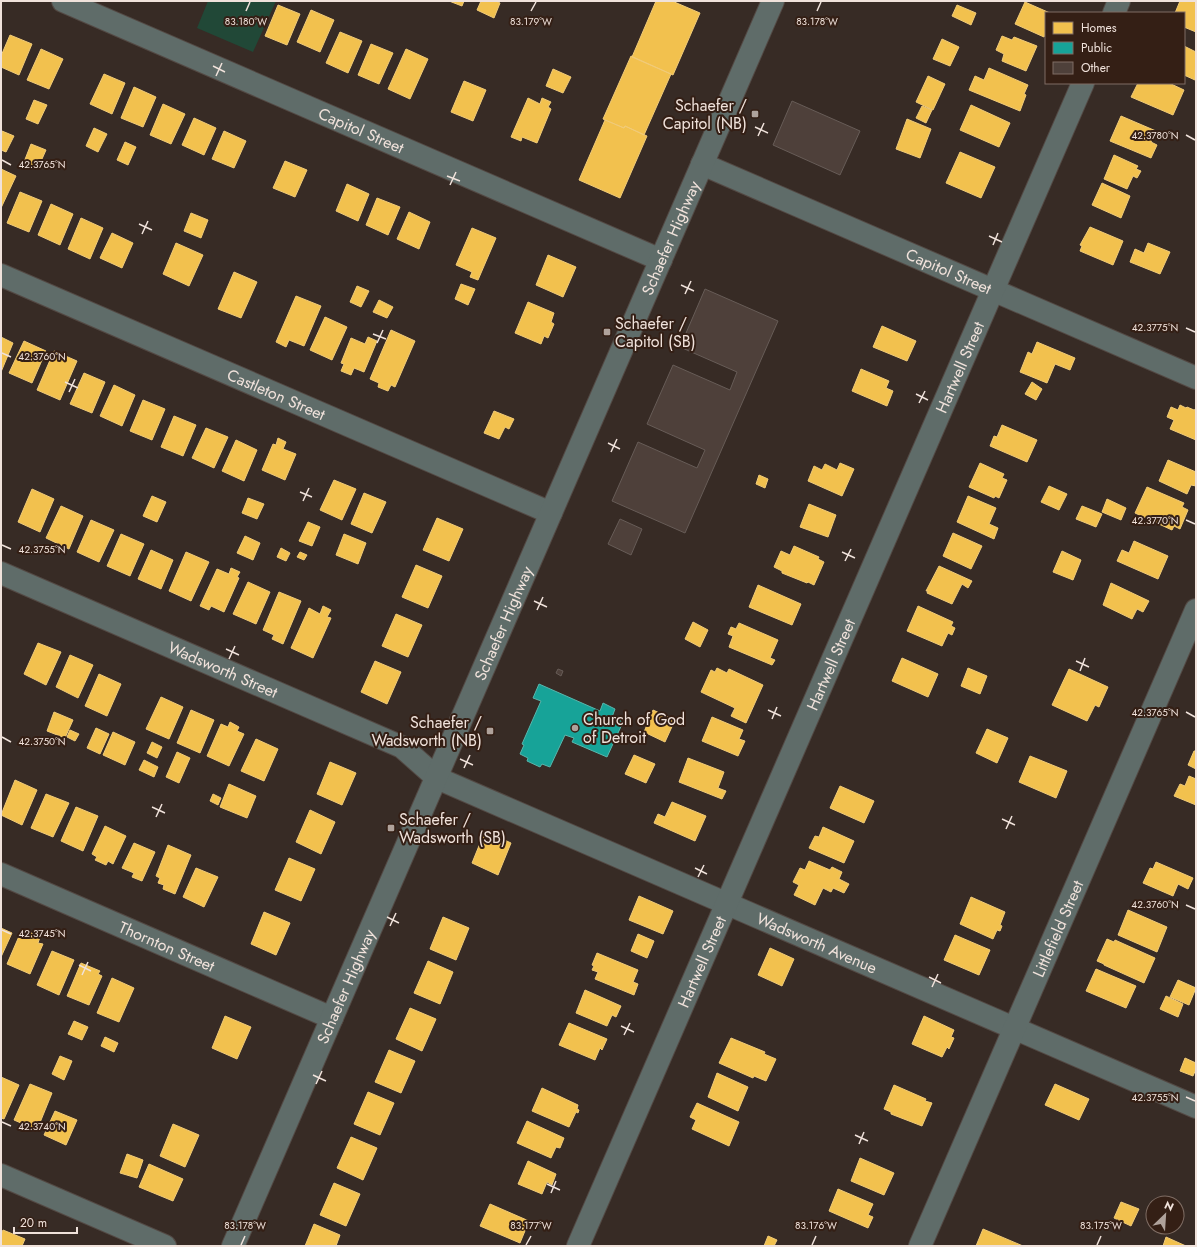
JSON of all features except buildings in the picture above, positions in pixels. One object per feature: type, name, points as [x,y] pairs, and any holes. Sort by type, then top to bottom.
[{"type":"street","name":"Capitol Street","points":[[63,1],[660,260]]},
{"type":"street","points":[[1114,12],[1119,1]]},
{"type":"street","name":"Schaefer Highway","points":[[233,1246],[702,164],[767,3]]},
{"type":"street","name":"Hartwell Street","points":[[578,1246],[1083,84]]},
{"type":"street","name":"Capitol Street","points":[[702,164],[1196,378]]},
{"type":"street","name":"Castleton Street","points":[[1,274],[551,513]]},
{"type":"street","name":"Wadsworth Street","points":[[1,573],[402,747],[437,778]]},
{"type":"street","name":"Littlefield Street","points":[[920,1246],[1196,610]]},
{"type":"street","name":"Wadsworth Avenue","points":[[437,778],[1196,1107]]},
{"type":"street","name":"Thornton Street","points":[[1,874],[332,1018]]},
{"type":"street","points":[[1,1175],[165,1246]]},
{"type":"green space","points":[[208,1],[276,1],[253,52],[197,28]]},
{"type":"place","name":"Schaefer / Capitol (NB)","points":[[755,114]]},
{"type":"place","name":"Schaefer / Capitol (SB)","points":[[607,332]]},
{"type":"place","name":"Church of God of Detroit","points":[[575,728]]},
{"type":"place","name":"Schaefer / Wadsworth (NB)","points":[[490,731]]},
{"type":"place","name":"Schaefer / Wadsworth (SB)","points":[[391,828]]}]
